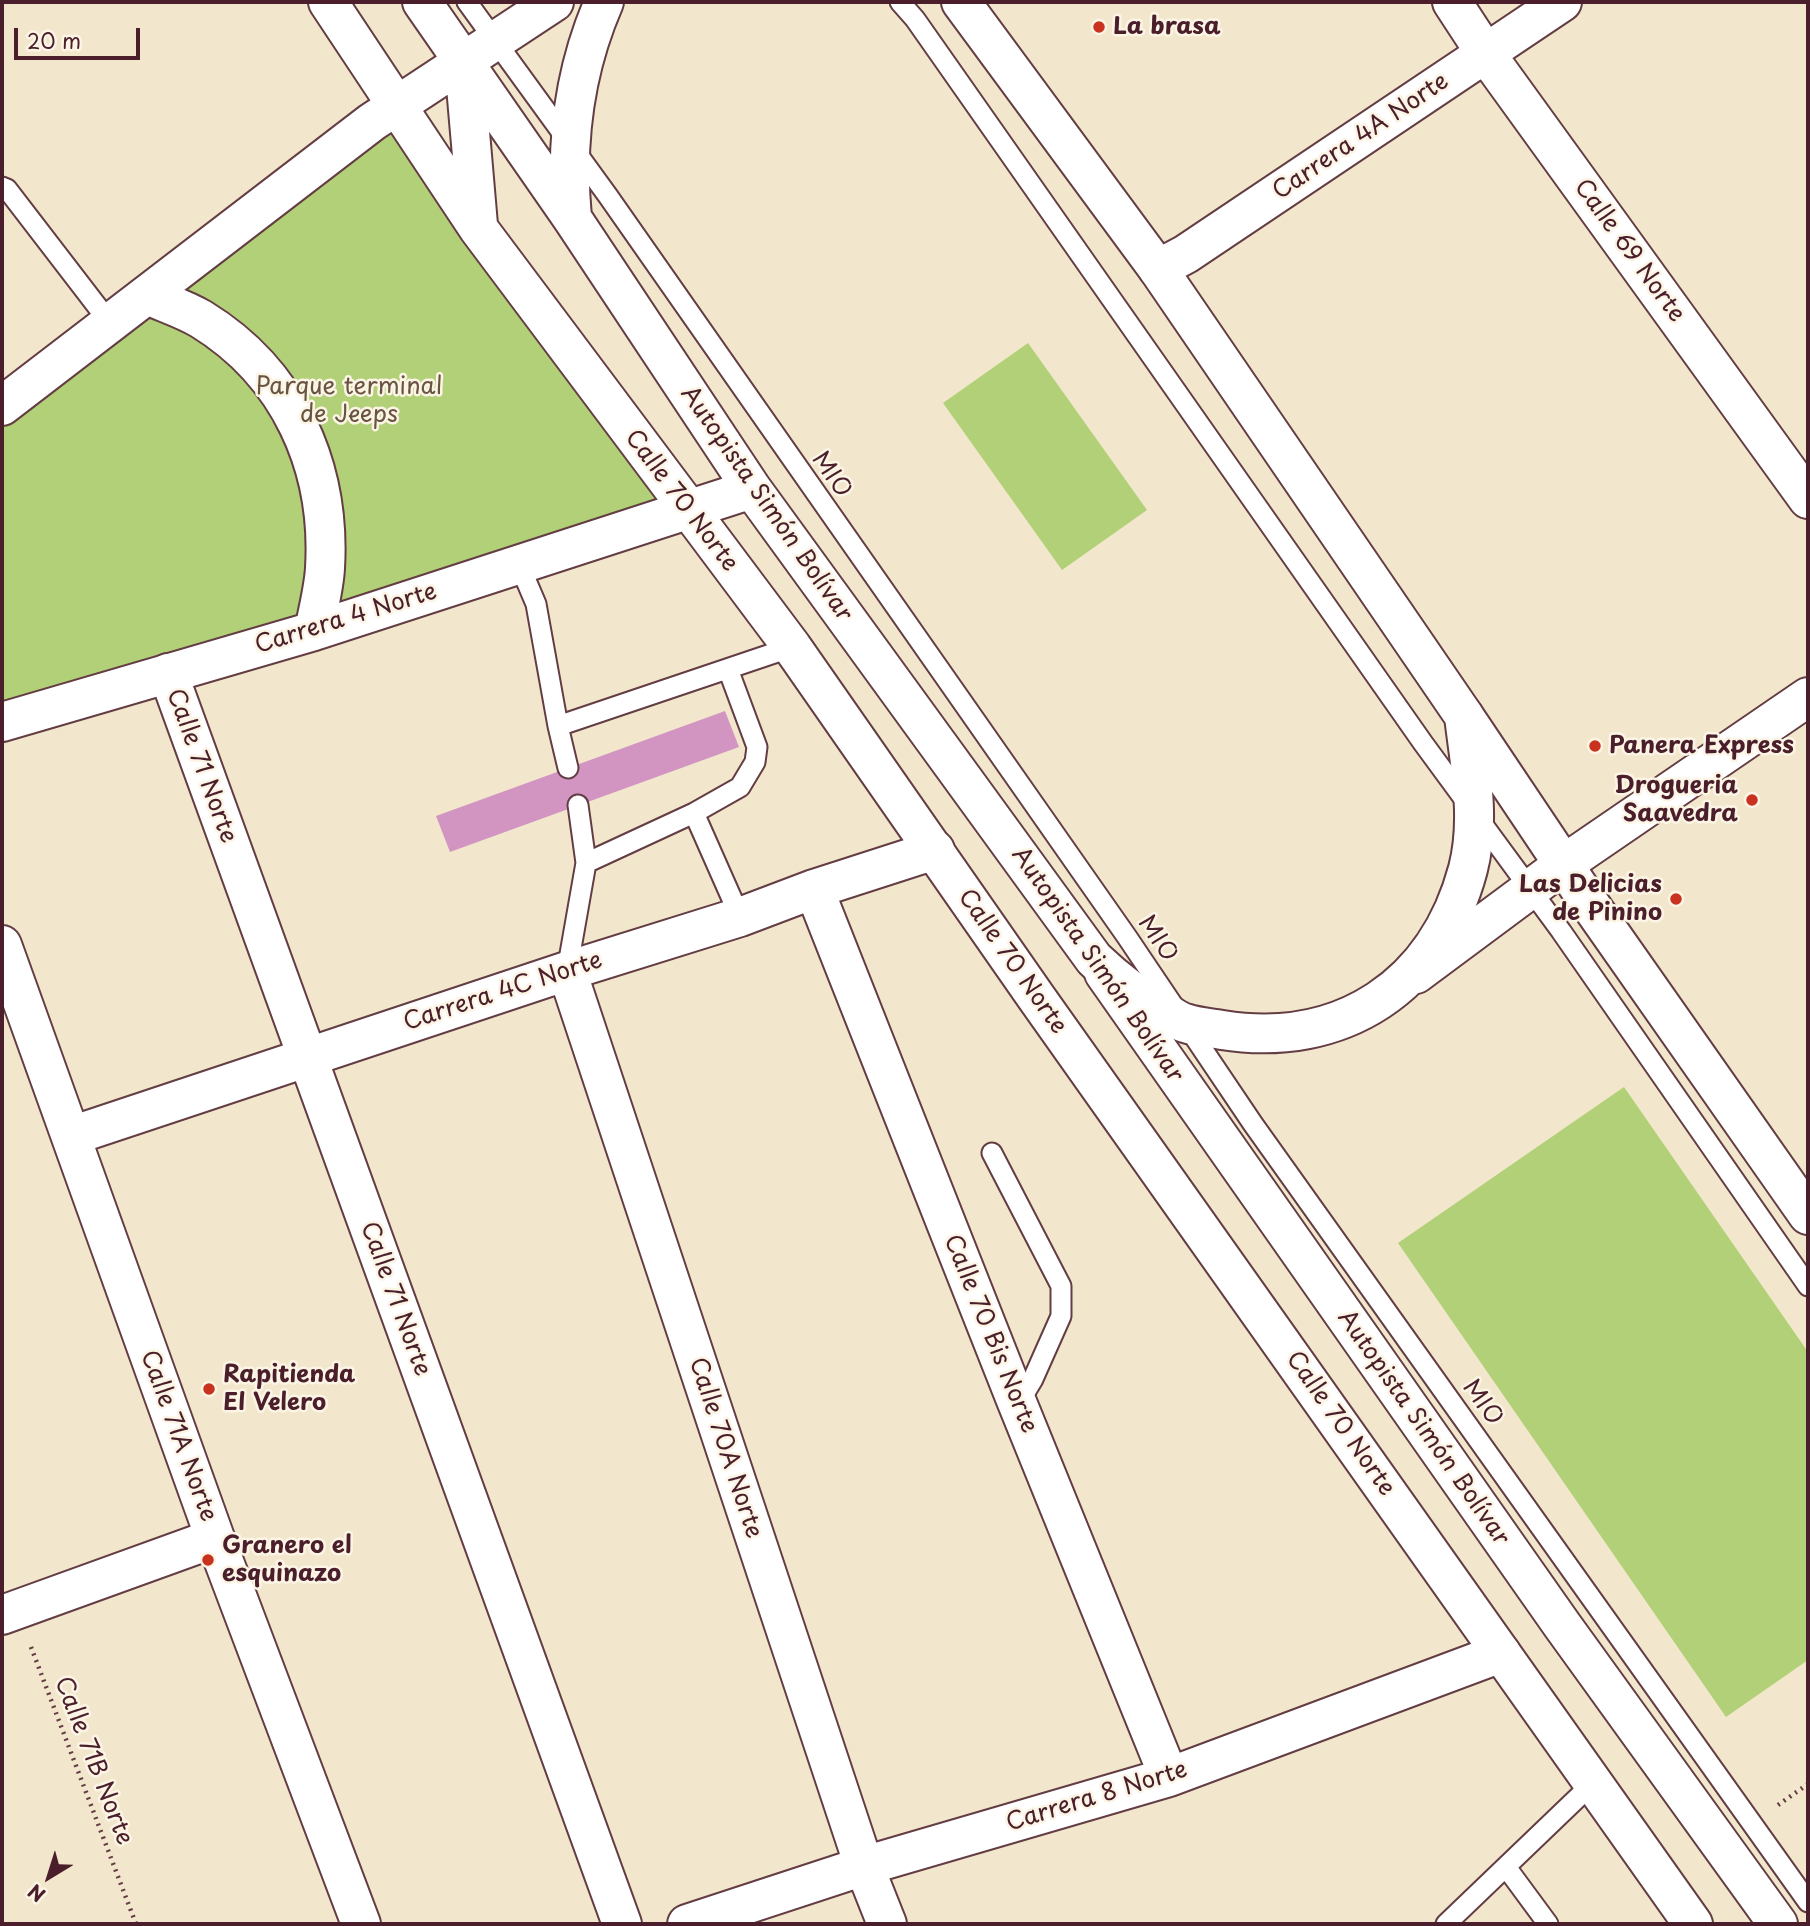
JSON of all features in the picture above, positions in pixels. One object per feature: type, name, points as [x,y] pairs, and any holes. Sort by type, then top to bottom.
[{"type":"main road","name":"Calle 70 Norte","points":[[328,2],[478,228],[792,647],[1036,998],[1693,1924]]},
{"type":"main road","name":"Autopista Simón Bolívar","points":[[422,2],[572,218],[752,489],[1094,959],[1554,1614],[1778,1924]]},
{"type":"main road","points":[[2,406],[372,122],[554,2]]},
{"type":"main road","points":[[572,218],[570,143],[579,76],[604,2]]},
{"type":"main road","name":"Calle 69 Norte","points":[[1452,2],[1486,54],[1808,499]]},
{"type":"main road","name":"Carrera 4A Norte","points":[[1158,269],[1186,254],[1562,2]]},
{"type":"main road","points":[[962,3],[1158,269],[1564,864],[1808,1215]]},
{"type":"main road","points":[[464,63],[478,228]]},
{"type":"main road","points":[[147,295],[200,318],[247,354],[285,400],[312,453],[325,510],[325,569],[314,631]]},
{"type":"main road","name":"Carrera 4 Norte","points":[[2,722],[314,631],[752,489]]},
{"type":"main road","name":"Calle 71 Norte","points":[[168,673],[622,1924]]},
{"type":"main road","points":[[1094,959],[1138,997],[1184,1023],[1241,1033],[1297,1031],[1324,1026],[1375,1004],[1564,864],[1808,697]]},
{"type":"main road","points":[[1397,988],[1421,962],[1441,933],[1457,901],[1468,868],[1474,833],[1474,798],[1464,716]]},
{"type":"main road","name":"Carrera 4C Norte","points":[[71,1136],[307,1056],[740,917],[814,889],[934,850]]},
{"type":"main road","name":"Calle 70 Bis Norte","points":[[814,889],[1016,1400],[1169,1776]]},
{"type":"main road","name":"Calle 71A Norte","points":[[2,945],[215,1538],[361,1924]]},
{"type":"main road","name":"Calle 70A Norte","points":[[567,971],[864,1866],[887,1924]]},
{"type":"main road","points":[[9,1613],[215,1538]]},
{"type":"main road","name":"Carrera 8 Norte","points":[[687,1924],[864,1866],[1169,1776],[1501,1653]]},
{"type":"lane","name":"MIO","points":[[467,2],[570,143],[1127,937],[1253,1124],[1808,1902]]},
{"type":"lane","points":[[900,2],[923,30],[1808,1286]]},
{"type":"lane","points":[[2,187],[7,189],[110,323]]},
{"type":"lane","points":[[519,564],[536,604],[568,768]]},
{"type":"lane","points":[[558,726],[792,647]]},
{"type":"lane","points":[[586,863],[694,813],[740,787],[755,762],[757,747],[728,669]]},
{"type":"lane","points":[[567,971],[586,863],[578,805]]},
{"type":"lane","points":[[694,813],[740,917]]},
{"type":"lane","points":[[992,1153],[1061,1286],[1060,1316],[1033,1378],[1024,1394],[1016,1400]]},
{"type":"lane","points":[[1446,1924],[1593,1783]]},
{"type":"lane","points":[[1506,1867],[1548,1924]]},
{"type":"path","name":"Calle 71B Norte","points":[[9,1613],[136,1924]]},
{"type":"green space","name":"Parque terminal de Jeeps","points":[[398,106],[687,510],[2,722],[2,406]]},
{"type":"green space","points":[[1028,343],[1147,510],[1062,570],[943,403]]},
{"type":"green space","points":[[1624,1087],[1808,1352],[1808,1660],[1726,1717],[1398,1243]]},
{"type":"building","points":[[725,711],[739,747],[450,852],[436,816]]},
{"type":"place","name":"La brasa","points":[[1099,27]]},
{"type":"place","name":"Panera Express","points":[[1595,746]]},
{"type":"place","name":"Drogueria Saavedra","points":[[1752,800]]},
{"type":"place","name":"Las Delicias de Pinino","points":[[1676,899]]},
{"type":"place","name":"Rapitienda El Velero","points":[[209,1389]]},
{"type":"place","name":"Granero el esquinazo","points":[[208,1560]]}]
